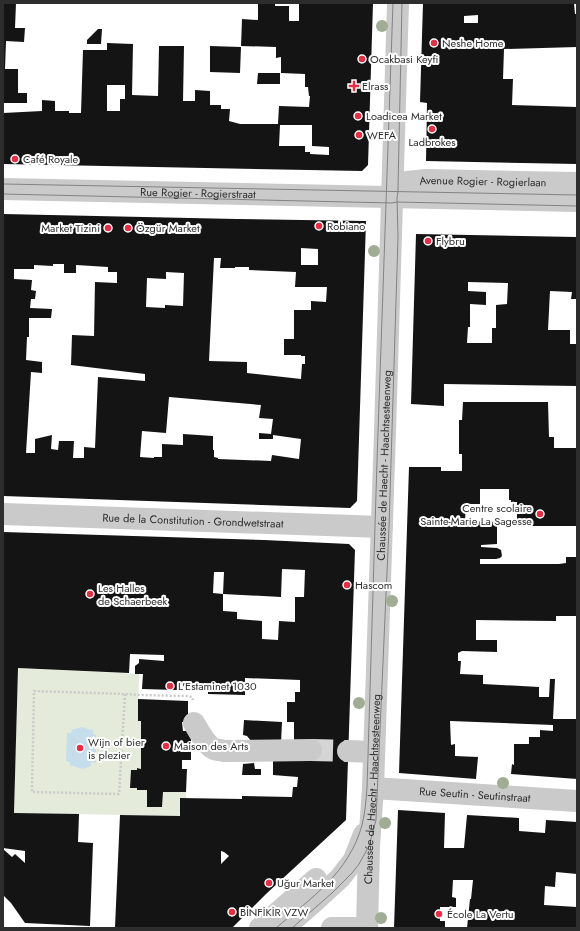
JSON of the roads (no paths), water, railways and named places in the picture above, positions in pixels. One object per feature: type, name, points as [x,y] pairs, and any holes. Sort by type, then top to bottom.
[{"type":"street","name":"Chaussée de Haecht - Haachtsesteenweg","points":[[367,928],[382,527],[398,3]]},
{"type":"street","name":"Avenue Rogier - Rogierlaan","points":[[392,198],[407,182],[426,180],[577,183]]},
{"type":"street","name":"Rue Rogier - Rogierstraat","points":[[3,189],[392,198]]},
{"type":"street","name":"Avenue Rogier - Rogierlaan","points":[[392,198],[577,201]]},
{"type":"street","points":[[392,198],[405,208],[577,212]]},
{"type":"street","name":"Rue de la Constitution - Grondwetstraat","points":[[3,514],[382,527]]},
{"type":"street","points":[[194,723],[214,749],[224,751],[311,750]]},
{"type":"street","points":[[348,751],[374,752]]},
{"type":"street","name":"Rue Seutin - Seutinstraat","points":[[372,788],[577,801]]},
{"type":"street","points":[[284,928],[340,878],[348,868],[354,860],[370,818]]},
{"type":"street","points":[[260,928],[316,879]]},
{"type":"street","points":[[332,928],[354,928]]},
{"type":"water","points":[[81,727],[93,730],[93,734],[96,735],[96,763],[91,762],[91,766],[83,769],[70,765],[70,762],[66,761],[67,733],[71,733],[72,729]]},
{"type":"tunnel","points":[[311,750],[348,751]]},
{"type":"tram line","points":[[276,928],[315,895],[338,871],[356,842],[362,825],[365,807],[367,788],[393,3]]},
{"type":"tram line","points":[[292,928],[332,893],[352,873],[369,846],[376,820],[389,527],[398,237],[397,198],[402,3]]},
{"type":"tram line","points":[[3,184],[577,195]]},
{"type":"tram line","points":[[3,194],[577,206]]},
{"type":"place","name":"Neshe Home","points":[[434,43]]},
{"type":"place","name":"Ocakbasi Keyfi","points":[[362,59]]},
{"type":"place","name":"Elrass","points":[[354,86]]},
{"type":"place","name":"Loadicea Market","points":[[358,116]]},
{"type":"place","name":"Ladbrokes","points":[[432,129]]},
{"type":"place","name":"WEFA","points":[[359,135]]},
{"type":"place","name":"Café Royale","points":[[15,159]]},
{"type":"place","name":"Robiano","points":[[319,226]]},
{"type":"place","name":"Market Tizini","points":[[108,228]]},
{"type":"place","name":"Özgür Market","points":[[128,228]]},
{"type":"place","name":"Flybru","points":[[428,241]]},
{"type":"place","name":"Centre scolaire Sainte-Marie La Sagesse","points":[[540,514]]},
{"type":"place","name":"Hascom","points":[[347,585]]},
{"type":"place","name":"Les Halles de Schaerbeek","points":[[90,594]]},
{"type":"place","name":"L'Estaminet 1030","points":[[170,686]]},
{"type":"place","name":"Maison des Arts","points":[[166,746]]},
{"type":"place","name":"Wijn of bier is plezier","points":[[80,748]]},
{"type":"place","name":"Uğur Market","points":[[269,883]]},
{"type":"place","name":"BİNFİKİR VZW","points":[[232,912]]},
{"type":"place","name":"École La Vertu","points":[[439,914]]}]
